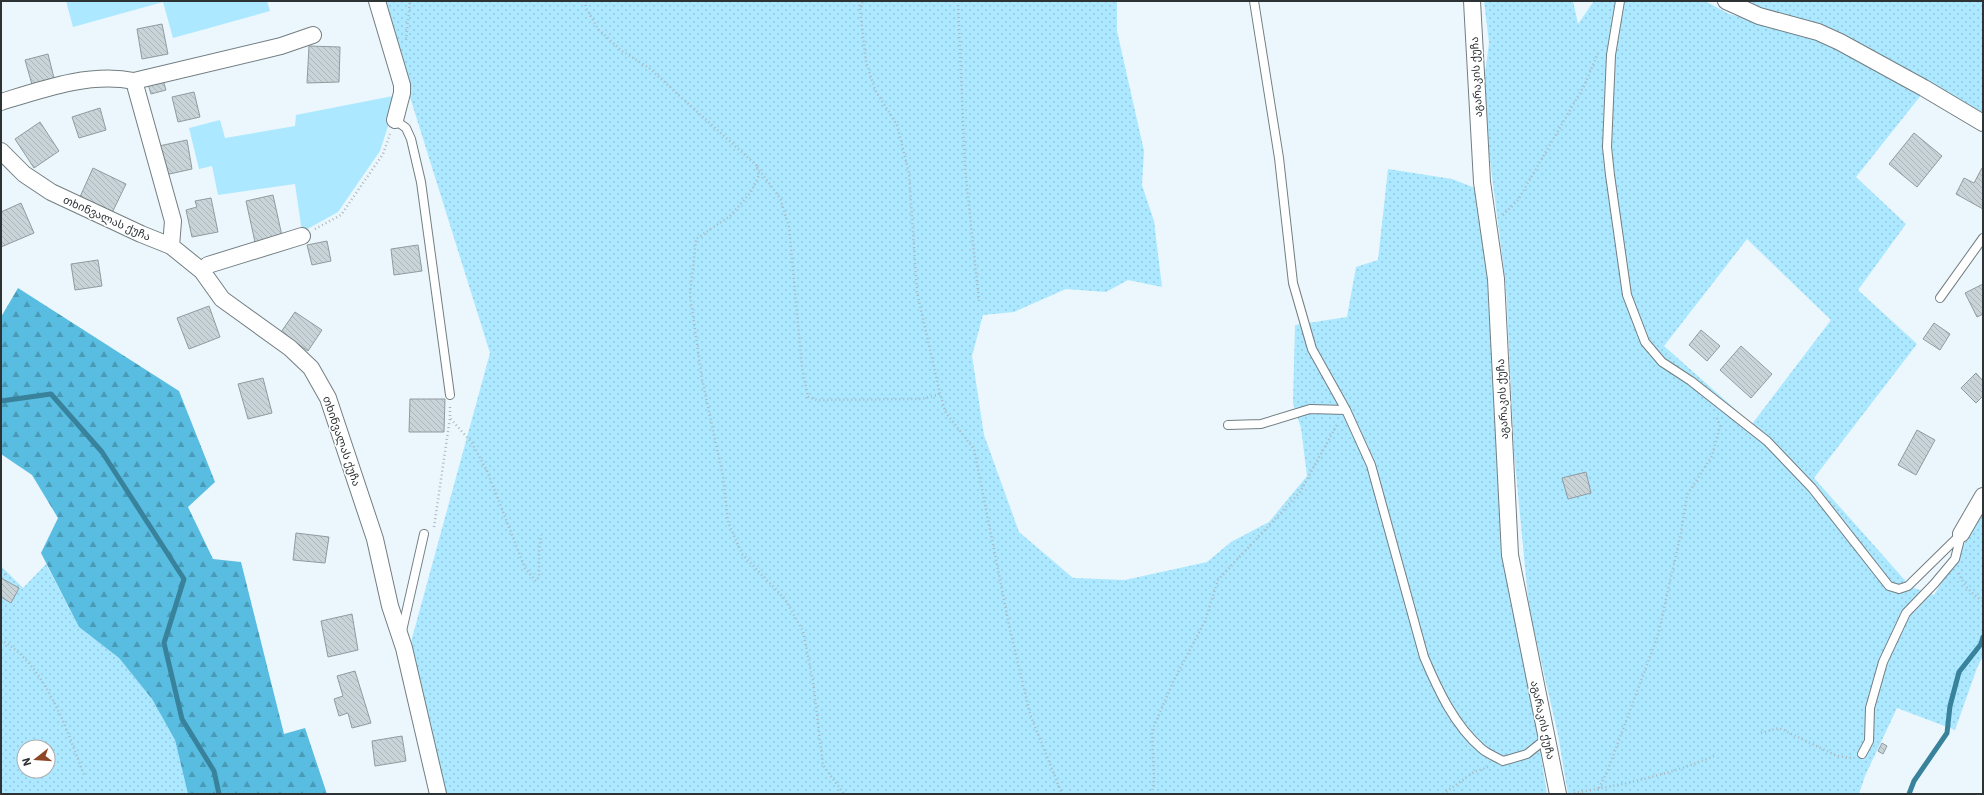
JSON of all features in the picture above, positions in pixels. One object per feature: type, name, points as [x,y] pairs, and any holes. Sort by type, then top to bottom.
[{"type":"street","points":[[377,1],[402,85],[402,93],[395,120]]},
{"type":"street","name":"აგარაკის ქუჩა","points":[[1472,1],[1482,182],[1496,279],[1510,554],[1558,794]]},
{"type":"street","points":[[1726,1],[1759,16],[1818,32],[1840,42],[1924,88],[1983,123]]},
{"type":"street","points":[[1,102],[68,84],[102,78],[122,78],[134,81],[281,46],[313,36]]},
{"type":"street","points":[[134,81],[173,221],[171,246]]},
{"type":"street","name":"თხინვალას ქუჩა","points":[[1,151],[24,174],[51,192],[126,228],[171,246],[202,271],[222,298],[290,348],[311,368],[328,398],[375,539],[390,606],[401,636],[438,794]]},
{"type":"street","points":[[202,271],[208,265],[302,236]]},
{"type":"street","points":[[1961,534],[1983,496]]},
{"type":"lane","points":[[1254,1],[1279,158],[1293,283],[1312,349],[1346,410],[1371,465],[1424,657],[1433,679],[1461,728],[1483,750],[1503,761],[1527,754],[1547,737]]},
{"type":"lane","points":[[1620,1],[1611,55],[1607,147],[1627,295],[1645,342],[1651,351],[1662,362],[1710,396],[1767,441],[1812,488],[1889,586],[1899,588],[1908,586],[1961,534]]},
{"type":"lane","points":[[395,120],[406,128],[411,139],[421,182],[450,395]]},
{"type":"lane","points":[[1940,298],[1983,238]]},
{"type":"lane","points":[[1228,426],[1262,424],[1310,409],[1346,410]]},
{"type":"lane","points":[[401,636],[424,534]]},
{"type":"lane","points":[[1862,754],[1869,741],[1870,708],[1883,662],[1906,613],[1934,584],[1954,559],[1961,534]]},
{"type":"path","points":[[585,1],[586,8],[599,30],[622,51],[649,68],[756,165],[780,198],[788,227],[802,367],[808,397],[817,400],[922,399],[940,394]]},
{"type":"path","points":[[859,1],[866,62],[875,90],[897,125],[909,173],[917,292],[940,394],[946,414],[974,449],[1009,625],[1030,714],[1062,794]]},
{"type":"path","points":[[861,10],[863,1]]},
{"type":"path","points":[[958,1],[965,168],[979,302]]},
{"type":"path","points":[[1489,228],[1518,200],[1584,86],[1598,52]]},
{"type":"path","points":[[302,236],[341,215],[384,154],[395,120]]},
{"type":"path","points":[[756,165],[759,175],[751,192],[730,216],[696,240],[690,295],[702,379],[723,476],[728,522],[742,554],[785,599],[803,630],[813,682],[823,765],[844,794]]},
{"type":"path","points":[[424,534],[433,534],[450,418],[450,395]]},
{"type":"path","points":[[1599,788],[1610,765],[1658,635],[1681,533],[1687,495],[1712,456],[1720,426],[1710,396]]},
{"type":"path","points":[[1152,794],[1154,779],[1152,732],[1173,682],[1205,621],[1218,580],[1300,492],[1329,436],[1346,410]]},
{"type":"path","points":[[450,418],[472,443],[487,471],[525,568],[536,581],[539,577],[538,552],[541,535]]},
{"type":"path","points":[[1954,559],[1961,579],[1974,595],[1983,601]]},
{"type":"path","points":[[1,572],[6,575]]},
{"type":"path","points":[[1,640],[10,645],[38,675],[66,728],[84,774]]},
{"type":"path","points":[[1760,733],[1779,728],[1837,756],[1849,758],[1862,754]]},
{"type":"path","points":[[1567,794],[1686,768],[1714,756]]},
{"type":"path","points":[[1442,794],[1474,772],[1503,761]]},
{"type":"shaded area","points":[[66,1],[267,1],[270,11],[173,38],[163,2],[73,27]]},
{"type":"shaded area","points":[[380,1],[1117,1],[1117,31],[1144,151],[1142,185],[1154,221],[1162,287],[1128,280],[1106,292],[1066,289],[1014,312],[983,315],[972,356],[984,435],[1019,532],[1073,578],[1125,580],[1207,562],[1231,542],[1269,522],[1307,476],[1301,428],[1293,403],[1295,325],[1347,317],[1356,267],[1378,260],[1388,169],[1452,179],[1478,189],[1487,278],[1503,550],[1534,712],[1547,794],[445,794],[411,642],[490,353]]},
{"type":"shaded area","points":[[1484,1],[1573,1],[1578,24],[1594,1],[1705,1],[1729,14],[1822,39],[1922,94],[1856,177],[1906,224],[1858,290],[1917,344],[1814,478],[1911,587],[1934,595],[1983,512],[1983,656],[1977,668],[1955,730],[1897,708],[1865,776],[1859,794],[1568,794],[1558,735],[1529,608],[1514,453],[1506,286],[1486,129],[1483,89],[1489,43]],"holes":[[[1747,239],[1831,320],[1752,424],[1664,346]]]},
{"type":"shaded area","points":[[1738,1],[1983,1],[1983,116],[1760,11]]},
{"type":"shaded area","points":[[398,95],[380,151],[338,212],[302,232],[295,184],[218,195],[212,166],[199,169],[189,128],[220,120],[225,138],[295,126],[296,115]]},
{"type":"shaded area","points":[[46,564],[79,627],[119,658],[152,699],[175,740],[188,794],[1,794],[1,566],[23,588]]},
{"type":"green space","points":[[18,288],[179,391],[215,482],[188,507],[213,559],[241,562],[284,734],[305,728],[327,794],[188,794],[175,740],[152,699],[119,658],[79,627],[41,553],[58,518],[32,475],[1,454],[1,317]]},
{"type":"building","points":[[162,24],[168,54],[142,59],[137,29]]},
{"type":"building","points":[[309,46],[340,47],[339,82],[307,83]]},
{"type":"building","points":[[48,54],[55,82],[33,88],[25,60]]},
{"type":"building","points":[[163,80],[166,90],[151,94],[148,84]]},
{"type":"building","points":[[194,92],[200,117],[178,122],[172,97]]},
{"type":"building","points":[[100,108],[106,130],[79,138],[72,117]]},
{"type":"building","points":[[40,122],[59,151],[34,168],[15,139]]},
{"type":"building","points":[[1914,133],[1942,156],[1917,187],[1889,164]]},
{"type":"building","points":[[187,140],[192,169],[165,175],[159,146]]},
{"type":"building","points":[[93,168],[126,184],[111,215],[79,199]]},
{"type":"building","points":[[1982,168],[1983,209],[1956,194],[1964,178],[1974,183]]},
{"type":"building","points":[[273,195],[282,236],[255,242],[246,201]]},
{"type":"building","points":[[211,198],[218,232],[192,237],[186,210],[197,207],[195,201]]},
{"type":"building","points":[[21,203],[34,233],[1,247],[1,212]]},
{"type":"building","points":[[327,241],[331,261],[312,265],[307,245]]},
{"type":"building","points":[[418,245],[422,271],[394,275],[391,249]]},
{"type":"building","points":[[98,260],[102,286],[75,290],[71,264]]},
{"type":"building","points":[[1983,284],[1983,314],[1977,317],[1965,293]]},
{"type":"building","points":[[209,306],[220,337],[189,349],[177,318]]},
{"type":"building","points":[[295,312],[322,330],[308,351],[281,332]]},
{"type":"building","points":[[1934,323],[1950,334],[1940,350],[1923,339]]},
{"type":"building","points":[[1701,330],[1720,346],[1707,361],[1689,345]]},
{"type":"building","points":[[1741,346],[1772,374],[1751,398],[1720,370]]},
{"type":"building","points":[[1976,373],[1983,381],[1983,396],[1976,403],[1961,388]]},
{"type":"building","points":[[263,378],[272,413],[248,419],[238,384]]},
{"type":"building","points":[[410,399],[445,399],[444,432],[409,432]]},
{"type":"building","points":[[1917,430],[1935,440],[1916,475],[1898,465]]},
{"type":"building","points":[[1586,472],[1591,493],[1568,499],[1562,478]]},
{"type":"building","points":[[296,533],[329,537],[325,563],[293,560]]},
{"type":"building","points":[[1,578],[19,588],[11,603],[1,597]]},
{"type":"building","points":[[352,614],[358,650],[328,657],[321,621]]},
{"type":"building","points":[[355,671],[371,723],[352,728],[348,713],[339,716],[334,699],[343,696],[337,676]]},
{"type":"building","points":[[402,736],[406,761],[375,766],[372,741]]},
{"type":"building","points":[[1882,743],[1887,746],[1883,754],[1878,751]]},
{"type":"waterway","points":[[1,401],[51,394],[102,452],[184,579],[164,643],[182,719],[214,771],[219,794]]},
{"type":"waterway","points":[[1909,794],[1914,781],[1947,733],[1950,706],[1959,672],[1981,644],[1983,637]]}]
